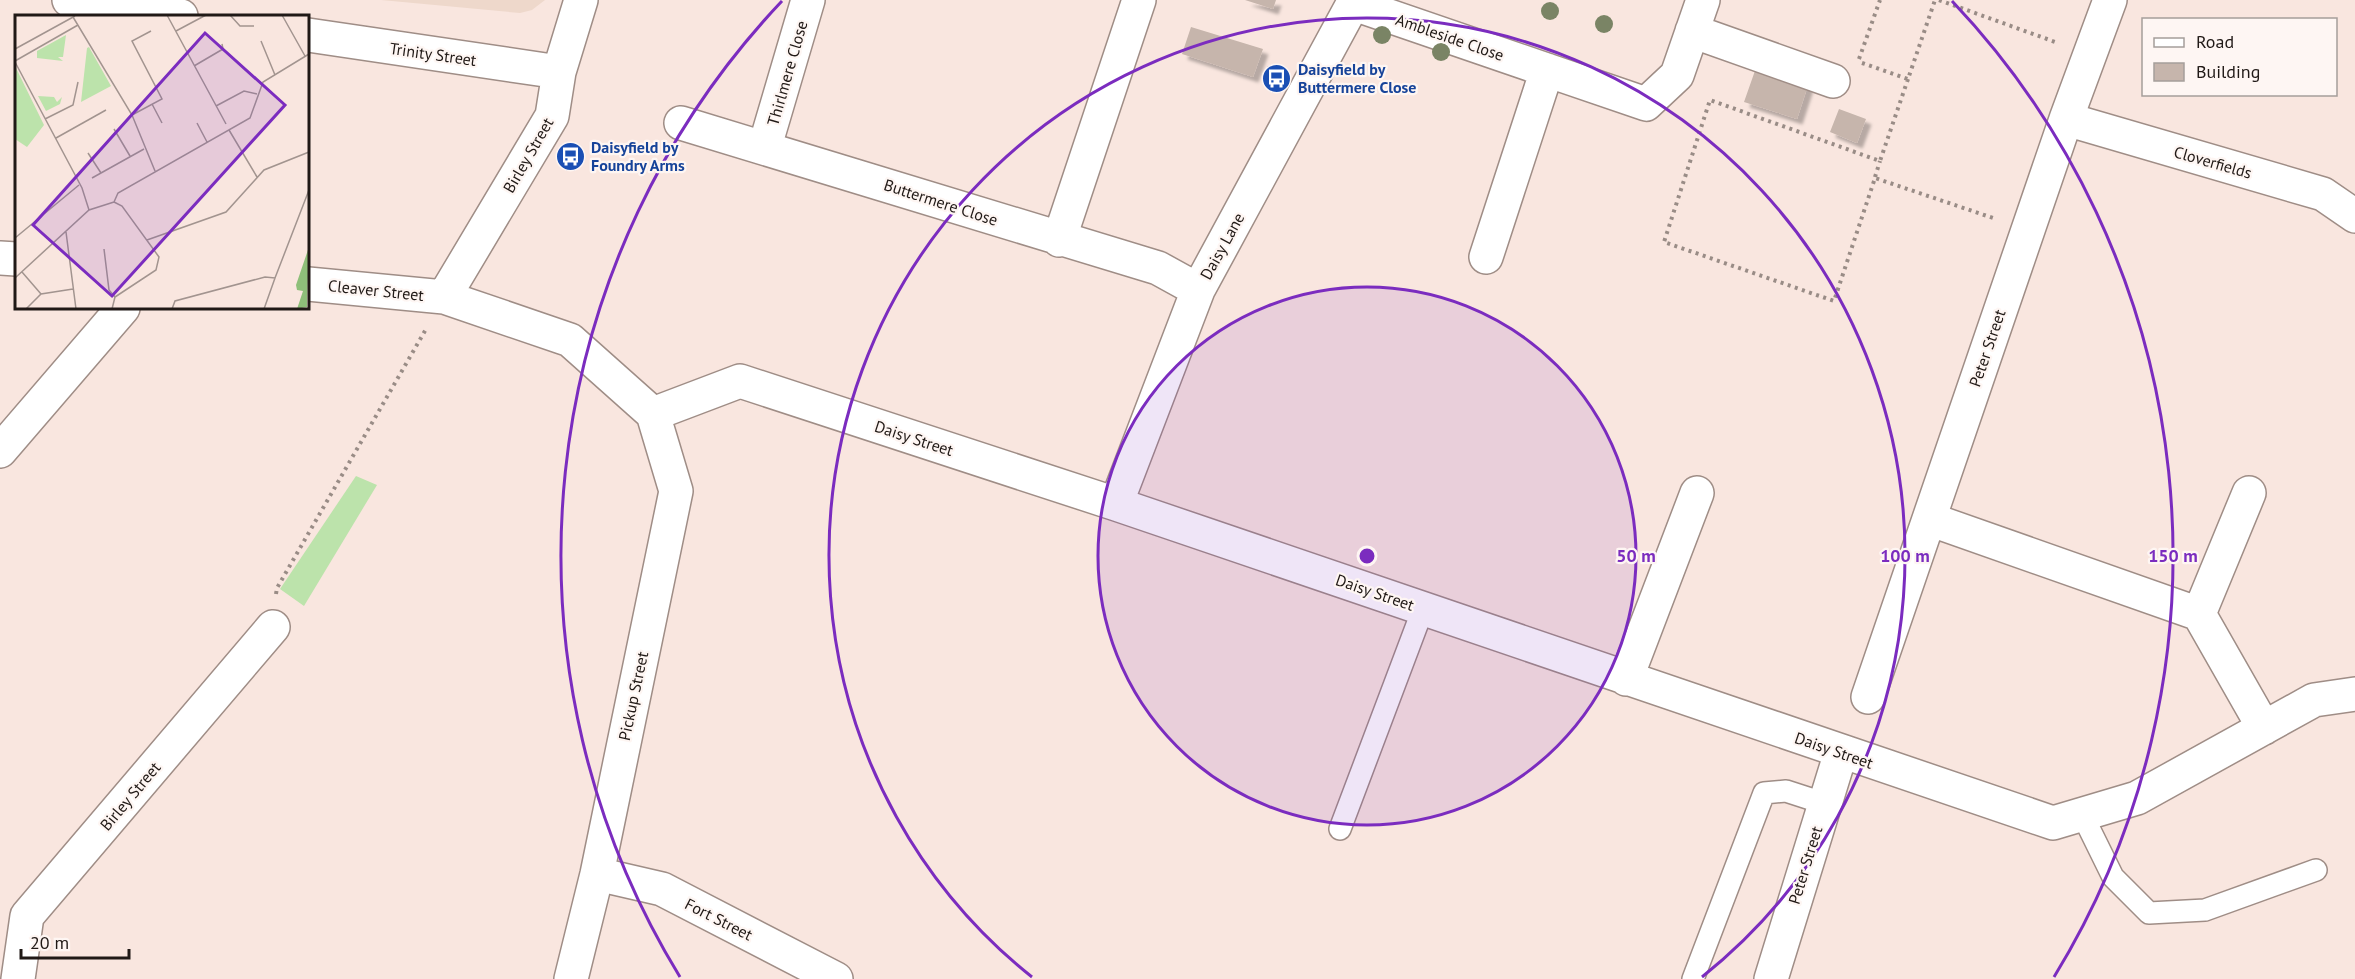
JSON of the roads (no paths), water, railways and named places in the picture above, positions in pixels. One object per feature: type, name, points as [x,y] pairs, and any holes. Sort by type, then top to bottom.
[{"type":"street","points":[[69,0],[175,15]]},
{"type":"street","name":"Birley Street","points":[[444,297],[552,116],[559,72],[581,0]]},
{"type":"street","name":"Thirlmere Close","points":[[765,146],[808,0]]},
{"type":"street","points":[[1059,240],[1139,0]]},
{"type":"street","name":"Ambleside Close","points":[[1355,2],[1646,104],[1677,75],[1702,0]]},
{"type":"street","name":"Peter Street","points":[[1868,697],[2066,119],[2110,0]]},
{"type":"street","name":"Daisy Lane","points":[[1116,504],[1198,290],[1355,2]]},
{"type":"street","points":[[1692,31],[1833,81]]},
{"type":"street","name":"Trinity Street","points":[[309,35],[559,72]]},
{"type":"street","points":[[1486,257],[1547,70]]},
{"type":"street","name":"Cloverfields","points":[[2066,119],[2323,194],[2355,216]]},
{"type":"street","name":"Buttermere Close","points":[[681,123],[765,146],[1059,240],[1158,268],[1198,290]]},
{"type":"street","points":[[0,258],[15,260]]},
{"type":"street","name":"Cleaver Street","points":[[309,284],[444,297]]},
{"type":"street","points":[[444,297],[570,340],[652,414]]},
{"type":"street","points":[[0,451],[122,309]]},
{"type":"street","name":"Daisy Street","points":[[652,414],[741,381],[1116,504],[2053,823],[2137,798],[2314,700],[2355,694]]},
{"type":"street","name":"Pickup Street","points":[[571,979],[597,874],[676,491],[652,414]]},
{"type":"street","points":[[1626,679],[1697,493]]},
{"type":"street","points":[[2199,614],[2248,493]]},
{"type":"street","points":[[1929,519],[2199,614],[2264,728]]},
{"type":"street","name":"Birley Street","points":[[18,979],[27,916],[273,627]]},
{"type":"street","name":"Peter Street","points":[[1771,979],[1823,804],[1841,752]]},
{"type":"street","name":"Fort Street","points":[[597,874],[662,889],[836,979]]},
{"type":"lane","points":[[1340,829],[1423,609]]},
{"type":"lane","points":[[1693,979],[1764,793],[1786,791],[1823,804]]},
{"type":"lane","points":[[2082,814],[2113,877],[2149,913],[2205,910],[2316,870]]},
{"type":"place","name":"Daisyfield by Buttermere Close","points":[[1277,78]]},
{"type":"place","name":"Daisyfield by Foundry Arms","points":[[570,156]]}]
